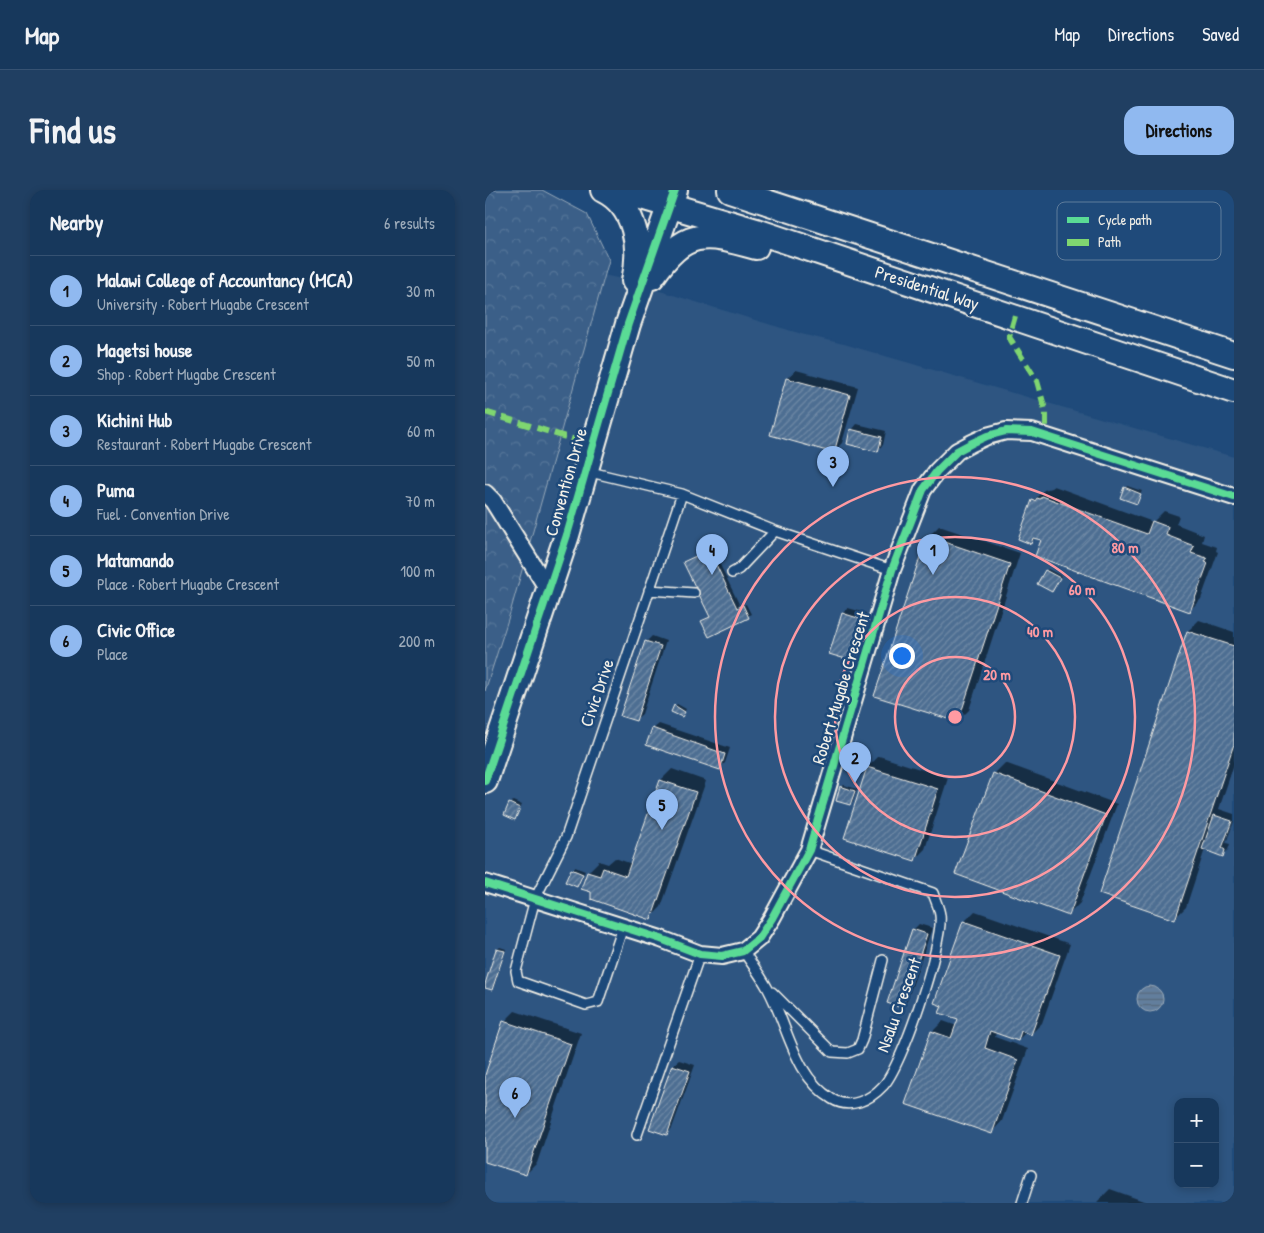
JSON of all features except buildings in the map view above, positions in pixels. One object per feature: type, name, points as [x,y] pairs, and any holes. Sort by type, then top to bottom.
[{"type":"main road","points":[[567,535],[579,450],[636,271],[636,232],[621,203],[603,190]]},
{"type":"main road","name":"Presidential Way","points":[[618,190],[672,198],[757,231],[1234,391]]},
{"type":"main road","name":"Presidential Way","points":[[734,191],[1234,355]]},
{"type":"main road","name":"Convention Drive","points":[[485,781],[567,535],[628,324],[672,198]]},
{"type":"main road","points":[[628,324],[652,277],[669,253],[681,244],[693,239],[709,237],[727,239],[775,253],[877,287],[977,304]]},
{"type":"street","name":"Robert Mugabe Crescent","points":[[743,951],[759,938],[809,850],[892,570],[923,490],[937,471],[957,451],[987,436],[1006,431],[1032,432],[1234,497]]},
{"type":"street","points":[[485,493],[493,500],[549,591]]},
{"type":"street","points":[[485,883],[661,939],[700,954],[721,956],[743,951]]},
{"type":"lane","points":[[585,471],[682,494],[775,531],[892,570]]},
{"type":"lane","name":"Civic Drive","points":[[623,927],[598,1002],[587,1005],[518,981],[516,971],[535,898],[566,837],[682,494]]},
{"type":"lane","points":[[731,573],[739,569],[775,531]]},
{"type":"lane","points":[[649,590],[694,593]]},
{"type":"lane","name":"Nsalu Crescent","points":[[743,951],[768,989],[804,1071],[816,1087],[833,1100],[847,1105],[861,1102],[884,1085],[908,1036],[921,1002],[939,937],[941,915],[933,893],[809,850]]},
{"type":"lane","points":[[637,1135],[700,954]]},
{"type":"lane","points":[[768,989],[832,1052],[847,1053],[857,1049],[862,1040],[883,960]]},
{"type":"lane","points":[[1022,1203],[1031,1175]]},
{"type":"shaded area","points":[[485,248],[617,278],[805,335],[844,344],[1234,457],[1234,1203],[485,1203]]},
{"type":"shaded area","points":[[1150,986],[1159,990],[1163,999],[1159,1008],[1150,1012],[1141,1008],[1137,999],[1141,990]]},
{"type":"green space","points":[[485,190],[542,190],[587,214],[609,260],[510,613],[485,691]]},
{"type":"marked path","points":[[1015,316],[1009,337],[1037,381],[1046,413],[1046,436]]},
{"type":"marked path","points":[[485,412],[582,442]]},
{"type":"cycle path","points":[[485,781],[567,535],[628,324],[675,190]]},
{"type":"cycle path","points":[[485,883],[661,939],[700,954],[722,956],[743,951],[759,938],[809,850],[892,570],[923,490],[937,471],[957,451],[987,436],[1006,431],[1032,432],[1234,497]]},
{"type":"place","name":"Kichini Hub","points":[[833,487]]},
{"type":"place","name":"Puma","points":[[712,575]]},
{"type":"place","name":"Malawi College of Accountancy (MCA)","points":[[933,575]]},
{"type":"place","name":"Magetsi house","points":[[855,783]]},
{"type":"place","name":"Matamando","points":[[662,830]]},
{"type":"place","name":"Civic Office","points":[[515,1118]]}]
